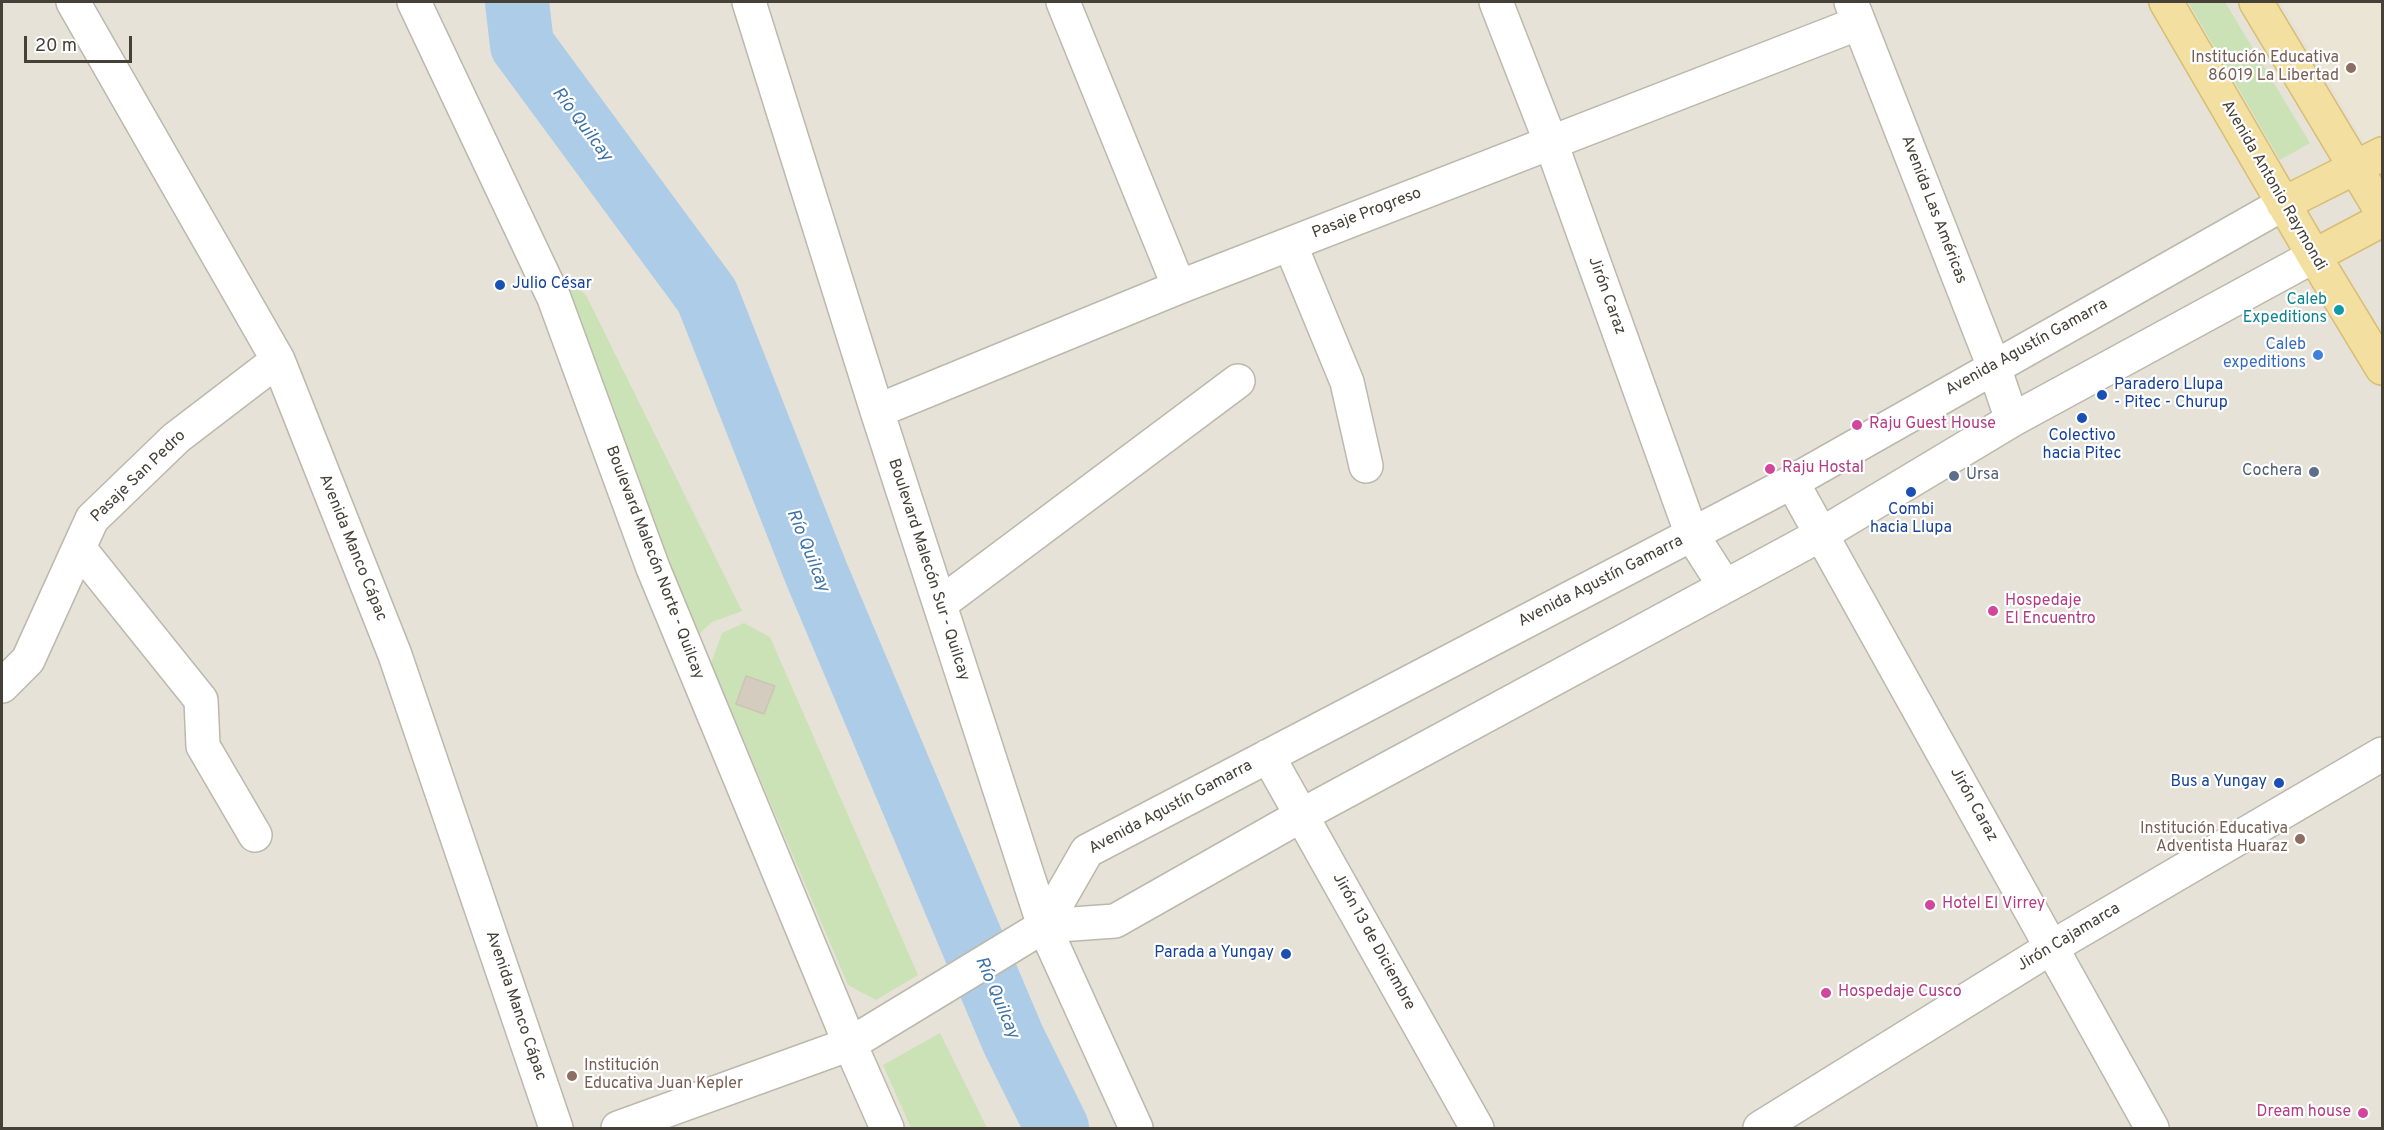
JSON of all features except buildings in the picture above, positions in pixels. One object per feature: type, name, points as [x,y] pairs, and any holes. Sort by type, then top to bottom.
[{"type":"main road","name":"Avenida Antonio Raymondi","points":[[2166,2],[2283,204],[2382,368]]},
{"type":"main road","points":[[2256,2],[2369,160],[2382,212]]},
{"type":"main road","name":"Avenida Agustín Gamarra","points":[[2283,204],[2369,160]]},
{"type":"main road","points":[[2314,256],[2382,220]]},
{"type":"street","name":"Avenida Manco Cápac","points":[[73,2],[278,360],[395,655],[556,1128]]},
{"type":"street","name":"Boulevard Malecón Norte - Quilcay","points":[[414,2],[554,298],[653,568],[887,1128]]},
{"type":"street","name":"Boulevard Malecón Sur - Quilcay","points":[[749,2],[877,411],[1044,926],[1136,1128]]},
{"type":"street","points":[[1063,2],[1179,286]]},
{"type":"street","name":"Jirón Caraz","points":[[1496,2],[1551,143],[1692,536],[1724,585]]},
{"type":"street","name":"Pasaje Progreso","points":[[877,411],[1179,286],[1551,143],[1855,12]]},
{"type":"street","name":"Avenida Las Américas","points":[[1855,12],[1994,367],[2012,420]]},
{"type":"street","name":"Avenida Agustín Gamarra","points":[[1044,926],[1087,851],[1792,482],[2283,204]]},
{"type":"street","points":[[1290,244],[1347,382],[1366,466]]},
{"type":"street","points":[[618,1128],[850,1044],[1044,926],[1115,921],[1302,815],[1822,534],[2012,420],[2314,256]]},
{"type":"street","name":"Pasaje San Pedro","points":[[2,686],[28,660],[92,519],[176,438],[278,360]]},
{"type":"street","points":[[940,604],[1238,381]]},
{"type":"street","name":"Jirón Caraz","points":[[1792,482],[2152,1128]]},
{"type":"street","points":[[79,548],[201,700],[203,746],[255,835]]},
{"type":"street","name":"Jirón Cajamarca","points":[[1760,1128],[2052,947],[2382,754]]},
{"type":"street","name":"Jirón 13 de Diciembre","points":[[1268,756],[1477,1128]]},
{"type":"shaded area","points":[[2,2],[2382,2],[2382,1128],[2,1128]]},
{"type":"shaded area","name":"Institución Educativa 86019 La Libertad","points":[[2281,2],[2382,2],[2382,134],[2365,144]]},
{"type":"green space","points":[[2188,2],[2225,2],[2310,143],[2280,160]]},
{"type":"green space","points":[[572,286],[586,295],[742,611],[712,622],[698,635],[559,300],[566,289]]},
{"type":"green space","points":[[744,623],[770,637],[918,975],[876,1000],[848,985],[711,663],[722,633]]},
{"type":"green space","points":[[940,1033],[987,1128],[911,1128],[883,1065]]},
{"type":"waterway","name":"Río Quilcay","points":[[517,2],[522,45],[707,296],[817,575],[1013,1039],[1057,1128]]},
{"type":"place","name":"Institución Educativa 86019 La Libertad","points":[[2351,68]]},
{"type":"place","name":"Julio César","points":[[500,285]]},
{"type":"place","name":"Caleb Expeditions","points":[[2339,310]]},
{"type":"place","name":"Caleb expeditions","points":[[2318,355]]},
{"type":"place","name":"Paradero Llupa - Pitec - Churup","points":[[2102,395]]},
{"type":"place","name":"Colectivo hacia Pitec","points":[[2082,418]]},
{"type":"place","name":"Raju Guest House","points":[[1857,425]]},
{"type":"place","name":"Raju Hostal","points":[[1770,469]]},
{"type":"place","name":"Cochera","points":[[2314,472]]},
{"type":"place","name":"Ursa","points":[[1954,476]]},
{"type":"place","name":"Combi hacia Llupa","points":[[1911,492]]},
{"type":"place","name":"Hospedaje El Encuentro","points":[[1993,611]]},
{"type":"place","name":"Bus a Yungay","points":[[2279,783]]},
{"type":"place","name":"Institución Educativa Adventista Huaraz","points":[[2300,839]]},
{"type":"place","name":"Hotel El Virrey","points":[[1930,905]]},
{"type":"place","name":"Parada a Yungay","points":[[1286,954]]},
{"type":"place","name":"Hospedaje Cusco","points":[[1826,993]]},
{"type":"place","name":"Institución Educativa Juan Kepler","points":[[572,1076]]},
{"type":"place","name":"Dream house","points":[[2363,1113]]}]
